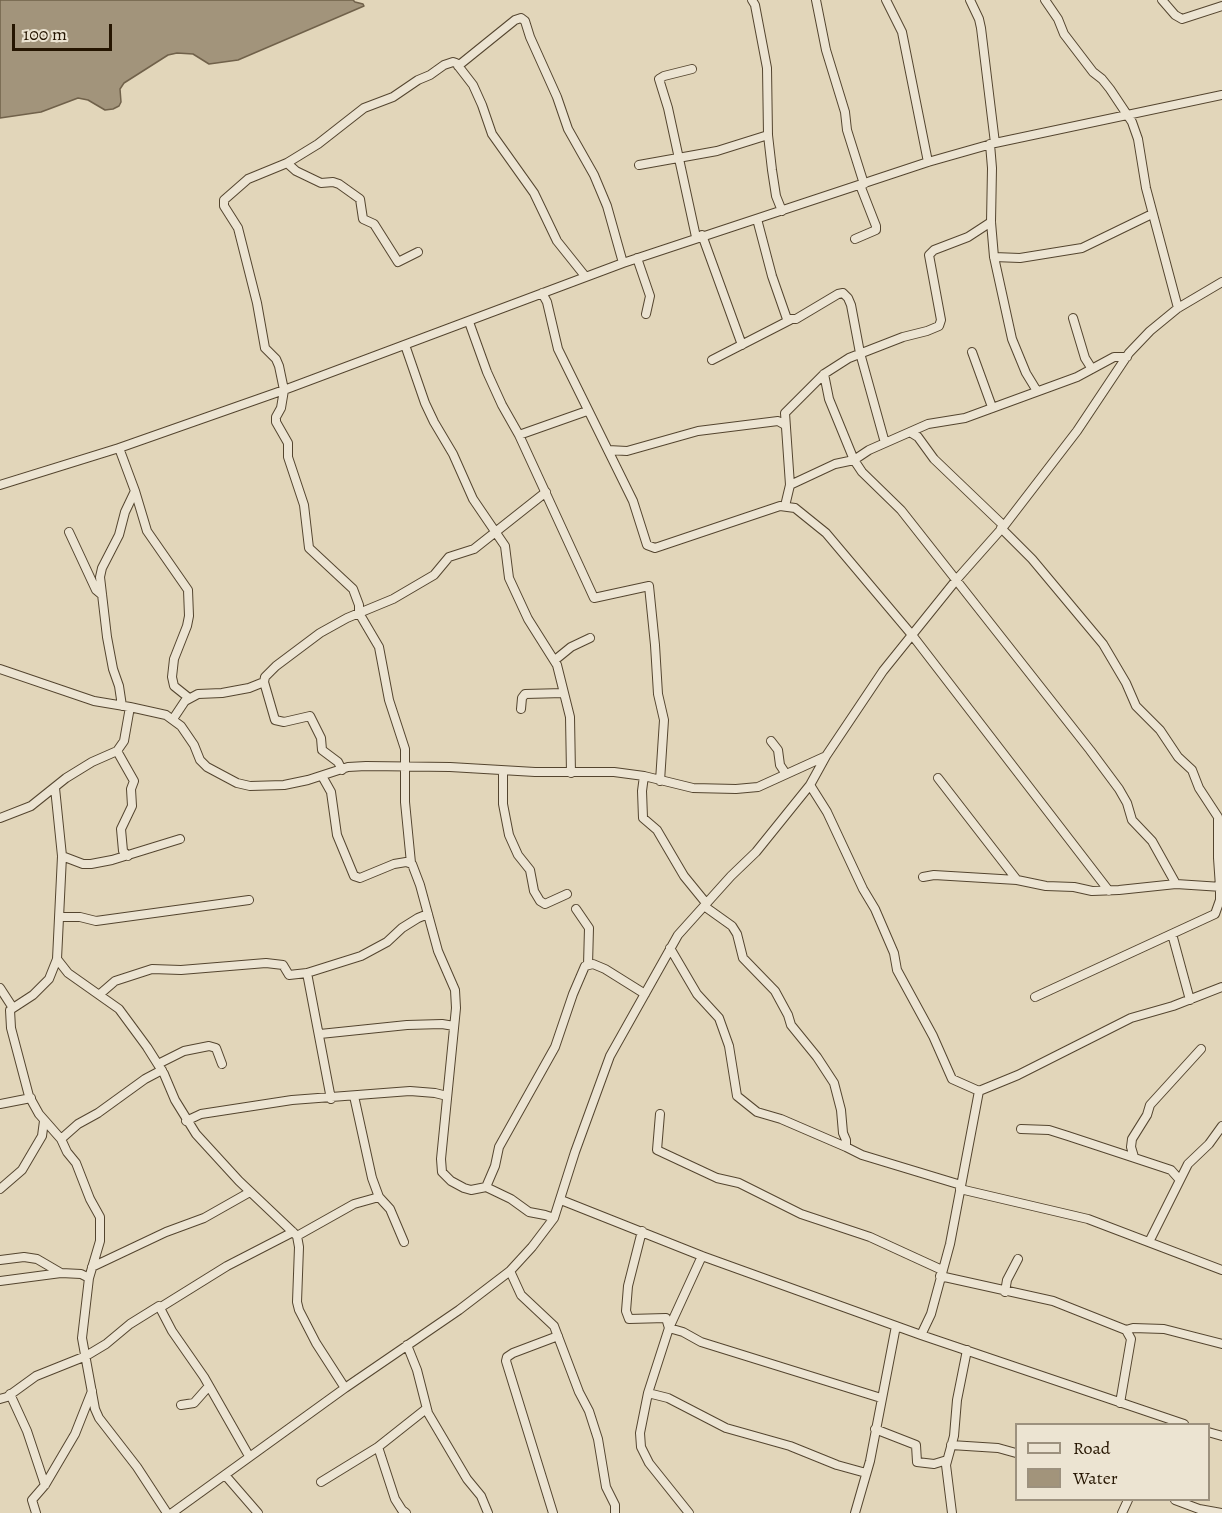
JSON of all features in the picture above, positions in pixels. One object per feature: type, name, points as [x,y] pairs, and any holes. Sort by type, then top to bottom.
[{"type":"street","points":[[752,0],[755,5],[767,68],[768,135],[775,192],[782,210]]},
{"type":"street","points":[[816,0],[826,50],[876,230],[855,239]]},
{"type":"street","points":[[885,0],[902,32],[928,162]]},
{"type":"street","points":[[970,0],[981,28],[992,143],[991,222],[994,257],[1012,339],[1026,373],[1037,391]]},
{"type":"street","points":[[1046,0],[1070,42],[1128,114],[1138,140],[1152,214],[1178,308]]},
{"type":"street","points":[[1162,0],[1175,15],[1182,19],[1222,6]]},
{"type":"street","points":[[458,66],[515,20],[521,18],[525,21],[568,129],[594,175],[607,206],[623,263]]},
{"type":"street","points":[[554,1218],[529,1212],[511,1199],[486,1187],[471,1190],[464,1188],[451,1181],[442,1172],[440,1165],[456,1008],[455,990],[438,951],[420,885],[411,863],[405,793],[405,749],[389,700],[379,647],[359,613],[352,589],[309,548],[304,504],[288,457],[288,443],[276,422],[284,390],[279,366],[276,358],[265,348],[238,228],[224,206],[224,200],[248,178],[287,163],[318,144],[364,108],[393,97],[449,62],[456,63],[473,85],[492,134],[534,193],[557,241],[585,276]]},
{"type":"street","points":[[692,69],[659,78],[699,236],[742,345]]},
{"type":"street","points":[[0,485],[119,448],[284,390],[469,322],[585,276],[699,236],[928,162],[992,143],[1222,95]]},
{"type":"street","points":[[639,165],[717,151],[768,135]]},
{"type":"street","points":[[287,163],[296,171],[321,183],[339,184],[360,199],[363,219],[374,224],[398,262],[418,252]]},
{"type":"street","points":[[994,257],[1020,258],[1082,248],[1152,214]]},
{"type":"street","points":[[757,219],[782,307],[787,319],[790,320]]},
{"type":"street","points":[[784,506],[790,485],[781,423],[785,413],[824,374],[860,353],[939,326],[941,320],[929,255],[934,250],[968,237],[991,222]]},
{"type":"street","points":[[637,258],[650,296],[646,314]]},
{"type":"street","points":[[172,1513],[345,1388],[459,1310],[510,1271],[554,1218],[610,1056],[678,935],[756,852],[812,782],[826,756],[883,671],[1002,527],[1077,431],[1127,357],[1150,332],[1178,308],[1222,282]]},
{"type":"street","points":[[542,293],[547,302],[555,342],[633,501],[645,540],[651,548],[784,506],[795,508],[826,533],[912,635],[1109,891]]},
{"type":"street","points":[[712,360],[796,319],[835,295],[843,293],[851,305],[860,353],[885,443]]},
{"type":"street","points":[[1074,318],[1085,358],[1092,369]]},
{"type":"street","points":[[469,322],[487,372],[546,492],[594,598],[650,586],[657,694],[664,720],[660,781]]},
{"type":"street","points":[[405,345],[434,423],[453,454],[473,499],[505,546],[510,578],[528,620],[555,660],[570,717],[571,773]]},
{"type":"street","points":[[972,352],[992,407]]},
{"type":"street","points":[[790,485],[835,464],[854,460],[885,443],[915,433],[936,422],[965,418],[1092,369],[1114,357],[1127,357]]},
{"type":"street","points":[[824,374],[829,399],[854,460],[862,472],[901,510],[957,579],[1119,789],[1127,803],[1132,820],[1152,841],[1176,884]]},
{"type":"street","points":[[519,435],[587,411]]},
{"type":"street","points":[[608,450],[627,451],[698,432],[781,423]]},
{"type":"street","points":[[915,433],[934,459],[1032,559],[1103,644],[1126,683],[1136,706],[1160,730],[1178,757],[1192,770],[1199,788],[1220,817],[1218,858],[1221,887],[1220,900],[1215,914],[1035,997]]},
{"type":"street","points":[[119,448],[147,531],[188,590],[189,616],[174,659],[172,677],[174,686],[189,698]]},
{"type":"street","points":[[0,818],[31,806],[66,778],[92,762],[117,751],[124,741],[126,706],[113,669],[100,577],[135,491]]},
{"type":"street","points":[[342,770],[338,762],[322,750],[321,738],[310,716],[285,722],[275,720],[264,682],[265,677],[320,633],[393,599],[434,575],[449,557],[474,549],[546,492]]},
{"type":"street","points":[[69,532],[96,590],[102,595]]},
{"type":"street","points":[[555,660],[571,647],[590,638]]},
{"type":"street","points":[[0,669],[94,701],[166,715],[173,719],[194,745],[200,760],[207,767],[237,783],[257,787],[284,785],[357,766],[450,767],[571,773],[614,772],[693,788],[736,789],[758,787],[800,770],[826,756]]},
{"type":"street","points":[[173,719],[189,698],[203,693],[222,693],[249,688],[264,682]]},
{"type":"street","points":[[521,709],[522,698],[525,694],[564,693]]},
{"type":"street","points":[[771,741],[778,750],[780,765],[786,774]]},
{"type":"street","points":[[117,751],[134,781],[131,789],[132,806],[121,829],[123,851],[128,856]]},
{"type":"street","points":[[800,770],[812,782],[863,890],[875,909],[894,953],[897,970],[933,1036],[952,1079],[980,1091],[1018,1075],[1131,1018],[1190,1000],[1222,987]]},
{"type":"street","points":[[503,771],[503,804],[509,835],[518,855],[530,870],[534,891],[540,902],[545,904],[567,894]]},
{"type":"street","points":[[322,776],[331,792],[337,835],[354,876],[360,878],[394,864],[411,863]]},
{"type":"street","points":[[640,776],[644,818],[657,830],[679,869],[705,905],[732,926],[737,934],[743,958],[775,991],[791,1025],[817,1057],[834,1083],[841,1110],[846,1147]]},
{"type":"street","points":[[938,778],[1017,880]]},
{"type":"street","points":[[55,788],[62,856],[57,959],[53,974],[49,979],[33,995],[10,1012],[11,1028],[25,1084],[31,1098],[44,1121],[58,1136],[76,1163],[90,1199],[100,1217],[100,1241],[89,1278],[82,1338],[95,1409],[99,1418],[137,1467],[167,1513]]},
{"type":"street","points":[[62,856],[83,864],[112,860],[180,839]]},
{"type":"street","points":[[923,877],[1017,880],[1092,891],[1176,884],[1221,887]]},
{"type":"street","points":[[60,917],[80,917],[96,921],[249,900]]},
{"type":"street","points":[[576,909],[589,928],[588,965]]},
{"type":"street","points":[[100,994],[115,981],[142,971],[266,963],[283,965],[289,975],[307,973],[361,956],[387,942],[402,928],[428,914]]},
{"type":"street","points":[[1172,934],[1190,1000]]},
{"type":"street","points":[[670,948],[697,994],[719,1018],[729,1046],[737,1096],[757,1112],[781,1119],[862,1155],[960,1187],[1088,1219],[1222,1270]]},
{"type":"street","points":[[57,959],[68,973],[119,1009],[160,1067],[186,1120],[214,1155],[295,1234],[299,1247],[297,1302],[299,1311],[315,1343],[345,1388]]},
{"type":"street","points":[[486,1187],[495,1166],[499,1147],[555,1047],[584,969],[593,964],[645,994]]},
{"type":"street","points":[[307,973],[331,1099]]},
{"type":"street","points":[[0,988],[13,1008]]},
{"type":"street","points":[[320,1034],[407,1025],[454,1026]]},
{"type":"street","points":[[42,1136],[58,1136],[98,1113],[184,1051],[209,1046],[216,1048],[222,1064]]},
{"type":"street","points":[[1134,1157],[1131,1147],[1132,1139],[1147,1115],[1150,1105],[1201,1049]]},
{"type":"street","points":[[186,1120],[201,1114],[292,1100],[331,1099],[410,1091],[447,1096]]},
{"type":"street","points":[[921,1335],[931,1314],[950,1244],[980,1091]]},
{"type":"street","points":[[354,1096],[372,1179],[379,1197],[390,1209],[404,1242]]},
{"type":"street","points":[[0,1104],[31,1098]]},
{"type":"street","points":[[660,1114],[657,1150],[717,1178],[739,1183],[801,1214],[863,1234],[941,1273],[1005,1292],[1053,1301],[1126,1330],[1131,1339],[1120,1402]]},
{"type":"street","points":[[0,1189],[22,1170],[42,1136],[44,1121]]},
{"type":"street","points":[[1149,1242],[1188,1164],[1209,1144],[1222,1126]]},
{"type":"street","points":[[1021,1129],[1049,1130],[1171,1170],[1179,1179]]},
{"type":"street","points":[[92,1267],[166,1232],[204,1218],[250,1192]]},
{"type":"street","points":[[0,1399],[36,1376],[86,1356],[152,1309],[161,1307],[227,1266],[354,1204],[379,1197]]},
{"type":"street","points":[[561,1200],[702,1256],[921,1335],[1178,1423]]},
{"type":"street","points":[[642,1231],[628,1286],[627,1317],[632,1320],[666,1318],[669,1328]]},
{"type":"street","points":[[689,1513],[655,1472],[640,1442],[648,1393],[669,1328],[702,1256]]},
{"type":"street","points":[[0,1260],[24,1257],[37,1259],[61,1273]]},
{"type":"street","points":[[1005,1292],[1007,1280],[1018,1259]]},
{"type":"street","points":[[510,1271],[521,1294],[552,1322],[579,1392],[589,1411],[598,1439],[606,1487],[615,1505],[615,1513]]},
{"type":"street","points":[[0,1281],[61,1273],[81,1274],[89,1278]]},
{"type":"street","points":[[161,1307],[172,1331],[209,1386],[249,1456]]},
{"type":"street","points":[[855,1513],[866,1473],[896,1326]]},
{"type":"street","points":[[669,1328],[683,1332],[701,1342],[881,1398]]},
{"type":"street","points":[[1126,1330],[1133,1328],[1164,1329],[1222,1344]]},
{"type":"street","points":[[554,1513],[506,1364],[510,1354],[558,1336]]},
{"type":"street","points":[[407,1345],[417,1370],[426,1408],[467,1479],[481,1496],[488,1513]]},
{"type":"street","points":[[951,1513],[947,1460],[954,1436],[959,1385],[967,1350]]},
{"type":"street","points":[[182,1405],[194,1403],[209,1386]]},
{"type":"street","points":[[36,1513],[32,1500],[45,1485],[75,1434],[92,1390]]},
{"type":"street","points":[[648,1393],[668,1398],[726,1428],[790,1446],[837,1465],[866,1473]]},
{"type":"street","points":[[10,1394],[27,1431],[45,1485]]},
{"type":"street","points":[[321,1482],[378,1447],[426,1408]]},
{"type":"street","points":[[875,1430],[916,1446],[917,1462],[934,1464],[947,1460]]},
{"type":"street","points":[[951,1445],[998,1448],[1015,1452]]},
{"type":"street","points":[[378,1447],[395,1499],[406,1513]]},
{"type":"street","points":[[225,1475],[258,1513]]},
{"type":"street","points":[[1178,1501],[1199,1509],[1222,1513]]},
{"type":"water","points":[[0,0],[353,0],[364,6],[238,60],[209,64],[193,54],[168,55],[124,83],[120,89],[121,102],[113,109],[105,110],[88,100],[78,98],[41,112],[0,118]]}]
